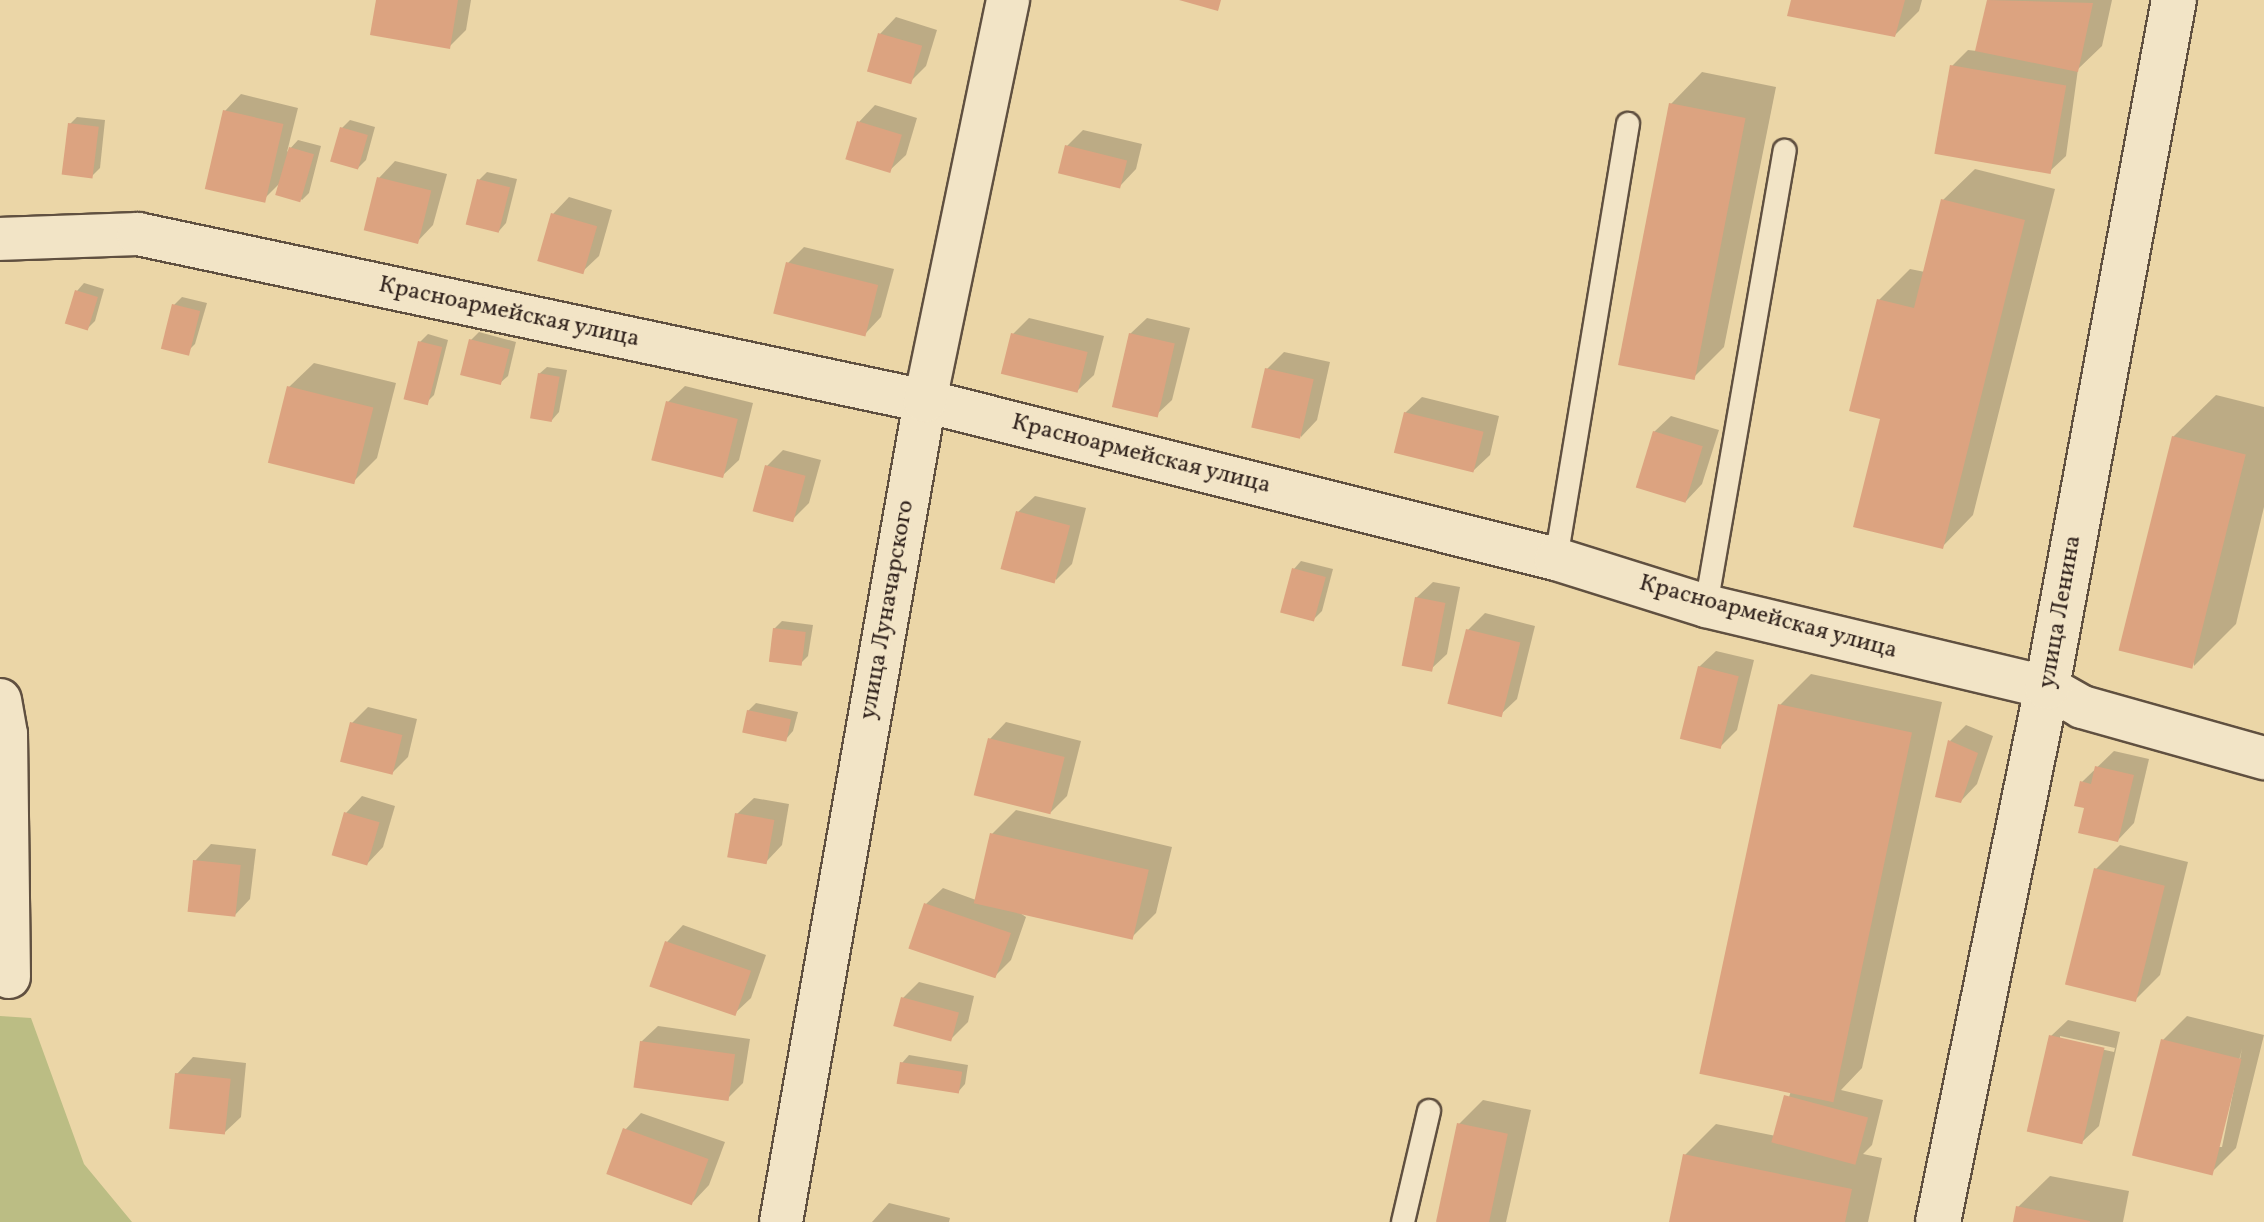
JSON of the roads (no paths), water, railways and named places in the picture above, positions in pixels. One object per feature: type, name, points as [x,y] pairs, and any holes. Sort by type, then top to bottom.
[{"type":"street","name":"улица Луначарского","points":[[781,1222],[925,401],[1008,0]]},
{"type":"street","name":"улица Ленина","points":[[1938,1222],[2047,687],[2174,0]]},
{"type":"street","name":"Красноармейская улица","points":[[0,239],[138,234],[925,401],[1556,559],[1706,606],[2047,687],[2082,707],[2264,758]]},
{"type":"street","points":[[0,700],[6,734],[9,977]]},
{"type":"lane","points":[[1556,559],[1628,124]]},
{"type":"lane","points":[[1706,606],[1785,151]]},
{"type":"lane","points":[[1403,1222],[1429,1111]]}]
